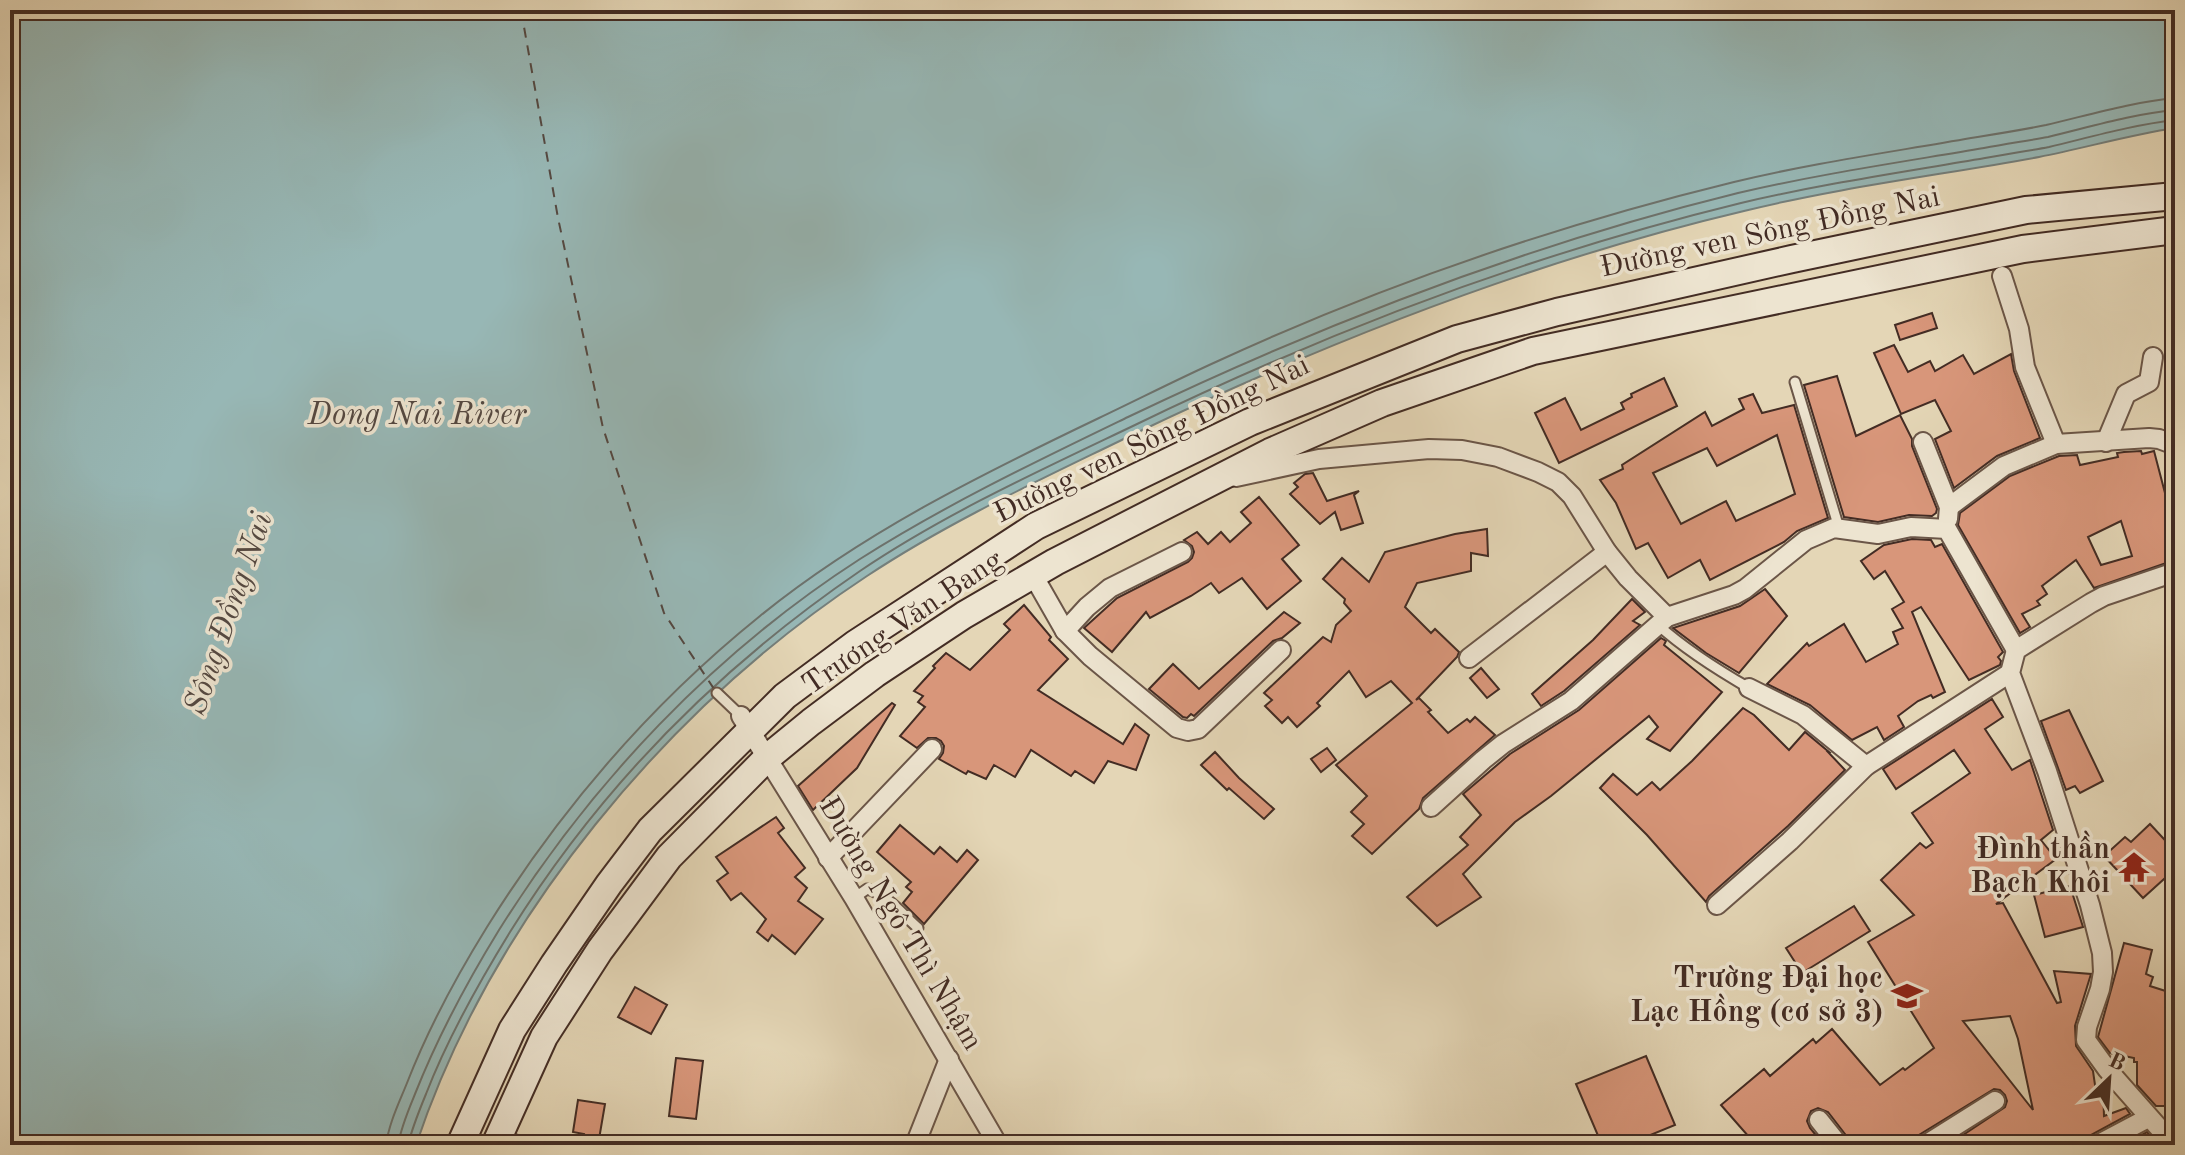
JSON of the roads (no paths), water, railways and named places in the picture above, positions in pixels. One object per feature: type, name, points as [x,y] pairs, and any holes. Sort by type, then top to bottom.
[{"type":"main road","name":"Đường ven Sông Đồng Nai","points":[[460,1145],[512,1030],[609,884],[650,830],[748,727],[785,696],[855,644],[1036,526],[1250,422],[1457,339],[1587,305],[2026,210],[2175,196]]},
{"type":"main road","name":"Trương Văn Bang","points":[[505,1144],[544,1037],[600,950],[669,857],[767,758],[875,674],[964,615],[1033,575],[1270,452],[1382,403],[1533,351],[2008,251],[2175,230]]},
{"type":"street","points":[[2002,276],[2017,318],[2025,367],[2056,444]]},
{"type":"street","points":[[2106,442],[2126,394],[2149,382],[2153,357]]},
{"type":"street","points":[[1949,507],[2004,466],[2056,444],[2149,438],[2175,445]]},
{"type":"street","points":[[1923,442],[1949,507],[1947,529],[2016,650]]},
{"type":"street","points":[[1209,483],[1319,459],[1429,449],[1462,450],[1498,457],[1558,482],[1572,496],[1607,552],[1663,621]]},
{"type":"street","points":[[1431,807],[1503,744],[1571,701],[1663,621],[1745,589],[1806,540],[1839,529],[1878,534],[1911,527],[1947,529]]},
{"type":"street","points":[[1065,631],[1110,588],[1182,552]]},
{"type":"street","points":[[1469,658],[1607,552]]},
{"type":"street","points":[[2174,1145],[2148,1118],[2086,1040],[2087,1027],[2100,989],[2102,953],[2047,771],[2010,673],[2016,650],[2104,596],[2175,572]]},
{"type":"street","points":[[1033,575],[1065,631],[1090,656],[1177,728],[1188,731],[1198,729],[1281,650]]},
{"type":"street","points":[[1717,905],[1790,841],[1866,766],[2010,673]]},
{"type":"street","points":[[1749,688],[1803,715],[1866,766]]},
{"type":"street","name":"Đường Ngô Thì Nhậm","points":[[748,727],[854,898],[998,1145]]},
{"type":"street","points":[[828,858],[932,749]]},
{"type":"street","points":[[915,1145],[949,1059]]},
{"type":"street","points":[[1925,1145],[1995,1101]]},
{"type":"street","points":[[2097,1145],[2148,1118]]},
{"type":"street","points":[[1819,1120],[1839,1145]]},
{"type":"lane","points":[[1795,382],[1839,529]]},
{"type":"lane","points":[[1663,621],[1683,647],[1749,688]]},
{"type":"lane","points":[[717,693],[748,727]]},
{"type":"lane","points":[[854,898],[867,889],[884,895],[918,928]]},
{"type":"water","name":"Dong Nai River","points":[[10,10],[2175,10],[2175,128],[2039,157],[1781,203],[1665,231],[1509,279],[1356,336],[1206,400],[1030,484],[931,537],[867,576],[794,629],[723,688],[657,754],[595,824],[540,900],[491,979],[449,1061],[416,1145],[10,1145]]},
{"type":"place","name":"Đình thần Bạch Khôi","points":[[2134,867]]},
{"type":"place","name":"Trường Đại học Lạc Hồng (cơ sở 3)","points":[[1907,996]]},
{"type":"water label","name":"Sông Đồng Nai","points":[[230,614]]}]
